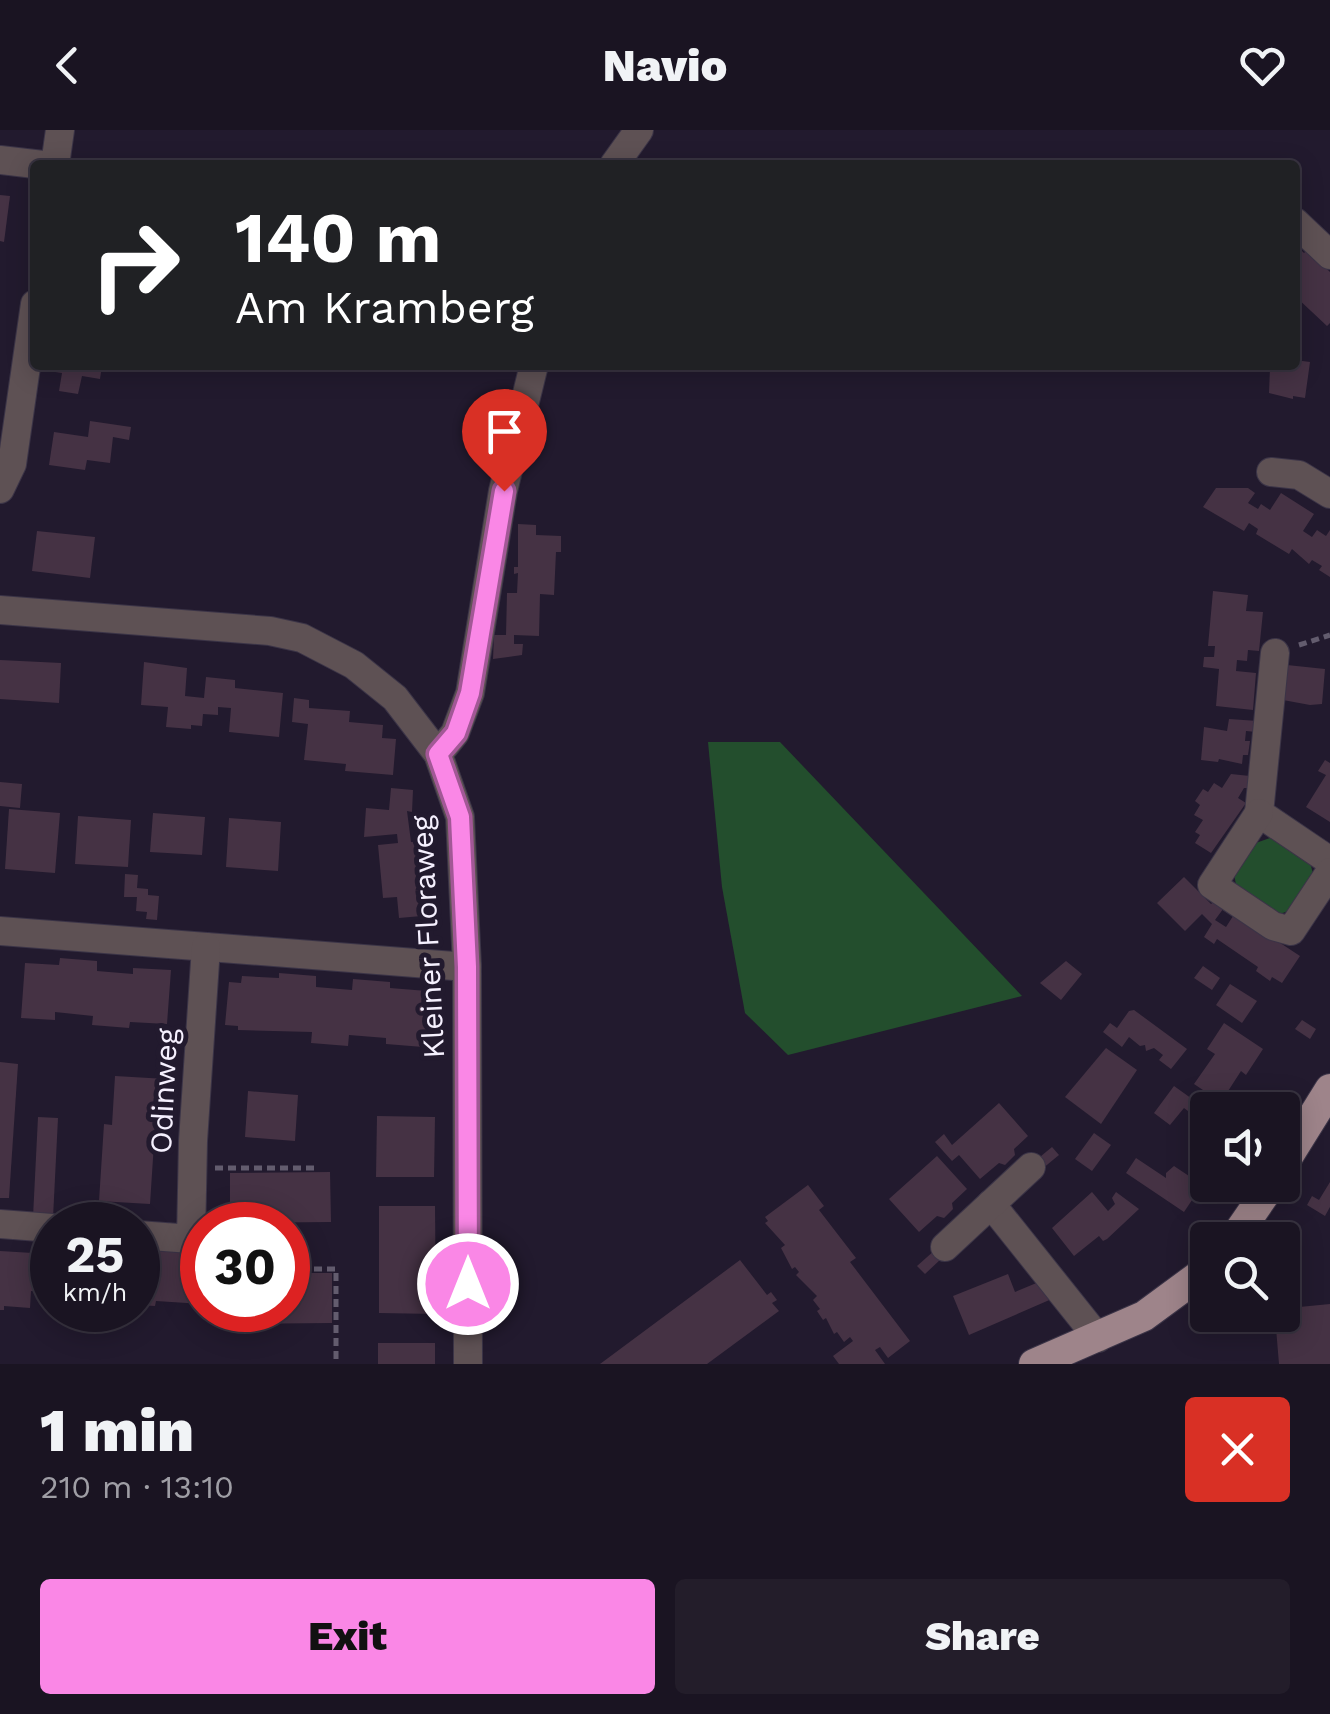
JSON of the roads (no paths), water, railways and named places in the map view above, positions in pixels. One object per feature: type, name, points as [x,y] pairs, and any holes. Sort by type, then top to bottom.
[{"type":"main road","points":[[1300,1137],[1330,1089]]},
{"type":"main road","points":[[1034,1364],[1144,1316],[1190,1282]]},
{"type":"street","points":[[56,160],[60,130]]},
{"type":"street","points":[[618,160],[639,130]]},
{"type":"street","points":[[0,160],[30,163]]},
{"type":"street","points":[[1300,227],[1330,255]]},
{"type":"street","points":[[0,489],[12,464],[30,339]]},
{"type":"street","points":[[438,754],[456,733],[470,693],[504,491],[533,370]]},
{"type":"street","points":[[1271,472],[1299,475],[1330,494]]},
{"type":"street","name":"Kleiner Floraweg","points":[[0,610],[270,631],[302,638],[354,665],[395,698],[438,754],[460,817],[467,967],[468,1364]]},
{"type":"street","points":[[1275,652],[1260,813],[1212,885],[1273,926],[1291,930],[1330,872]]},
{"type":"street","points":[[1260,813],[1330,861]]},
{"type":"street","points":[[0,931],[467,967]]},
{"type":"street","name":"Odinweg","points":[[194,1202],[192,1168],[206,947]]},
{"type":"street","points":[[944,1247],[1031,1167]]},
{"type":"street","points":[[990,1204],[1098,1338]]},
{"type":"street","points":[[0,1224],[30,1226]]}]
